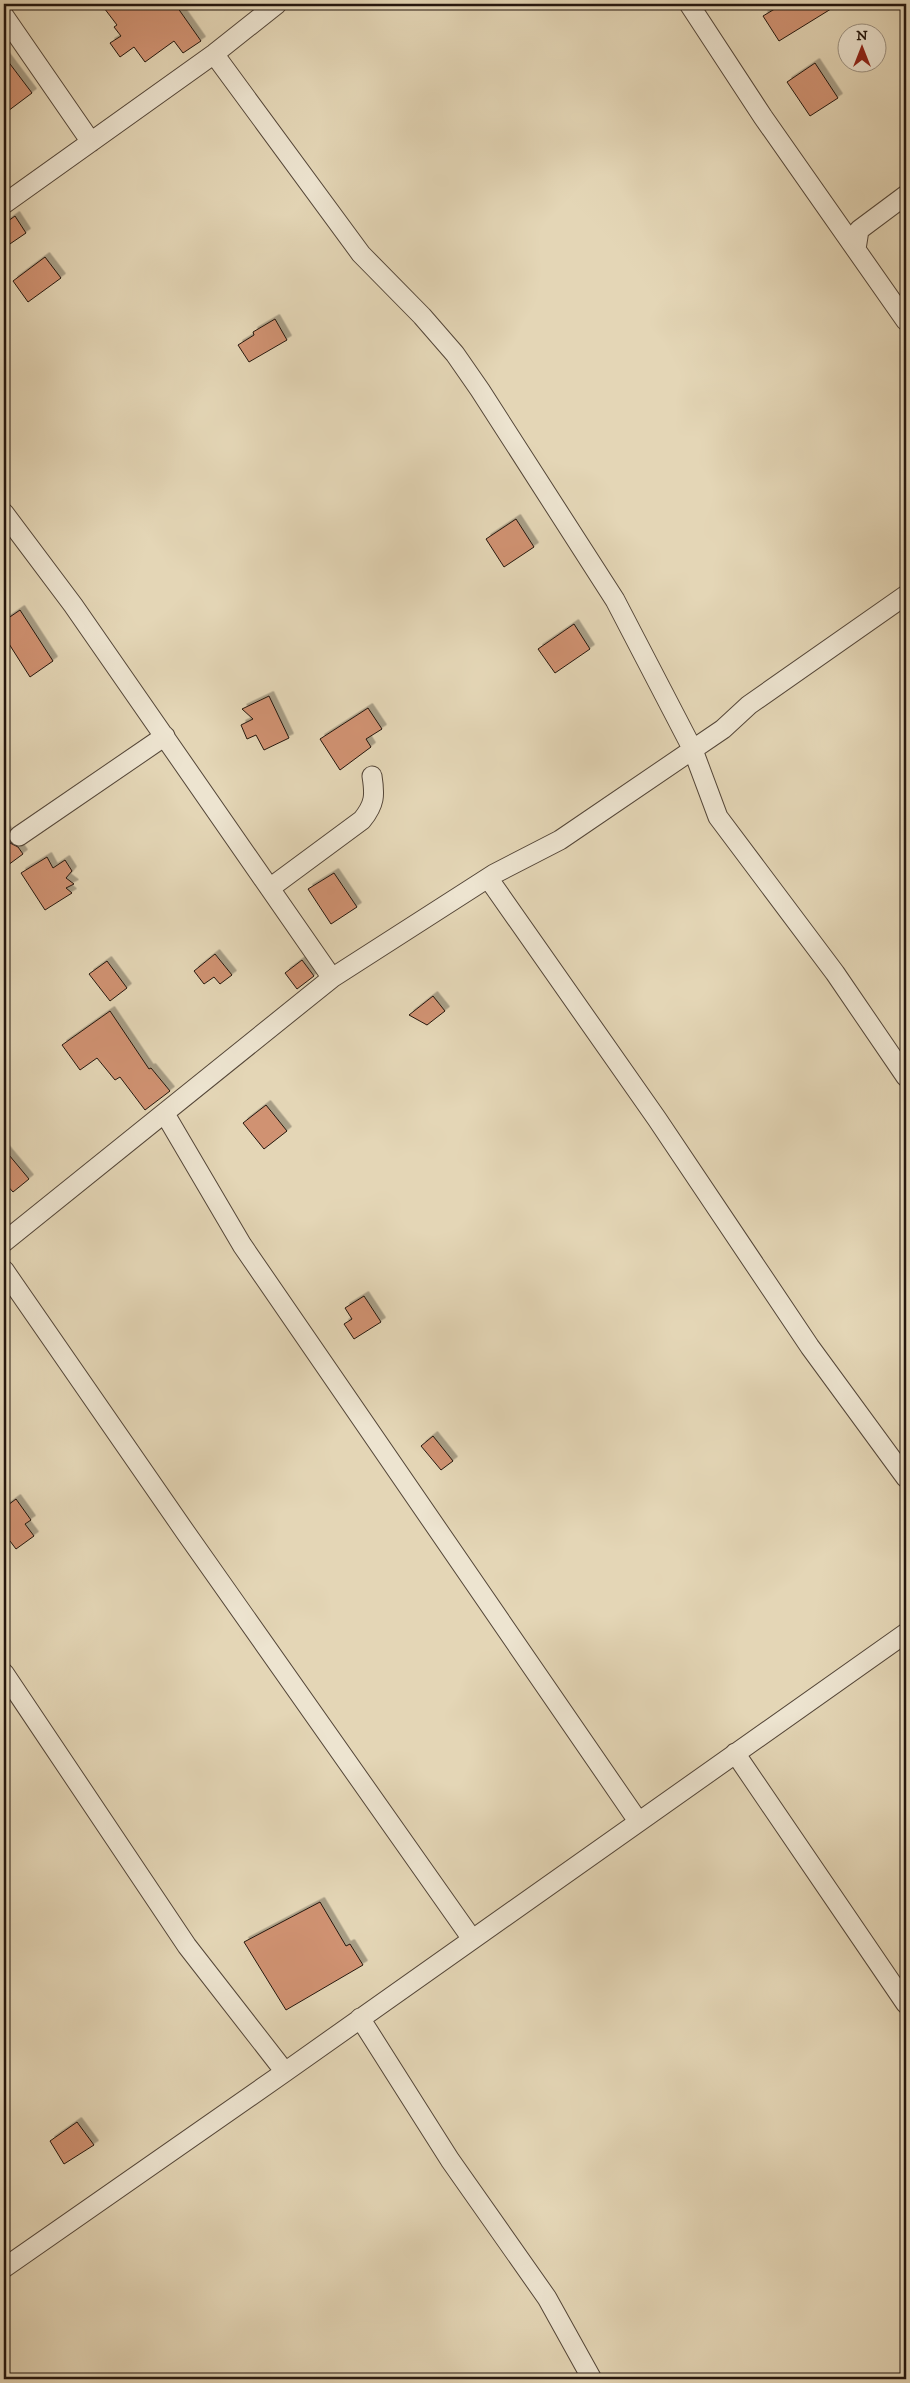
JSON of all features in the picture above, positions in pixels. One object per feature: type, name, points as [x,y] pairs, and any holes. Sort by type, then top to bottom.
[{"type":"street","points":[[4,204],[214,54],[277,4]]},
{"type":"street","points":[[689,4],[763,117],[906,321]]},
{"type":"street","points":[[4,16],[91,142]]},
{"type":"street","points":[[214,54],[361,254],[422,316],[455,354],[475,383],[614,600],[693,750],[718,817],[835,973],[906,1077]]},
{"type":"street","points":[[856,249],[858,230],[906,195]]},
{"type":"street","points":[[4,513],[73,605],[332,978]]},
{"type":"street","points":[[4,1242],[332,978],[488,878],[560,840],[723,729],[749,706],[906,595]]},
{"type":"street","points":[[19,836],[165,736]]},
{"type":"street","points":[[270,888],[362,820],[372,808],[376,796],[372,776]]},
{"type":"street","points":[[488,878],[657,1119],[810,1347],[906,1478]]},
{"type":"street","points":[[165,1114],[242,1245],[638,1821]]},
{"type":"street","points":[[4,1270],[186,1533],[472,1939]]},
{"type":"street","points":[[4,2268],[906,1633]]},
{"type":"street","points":[[4,1673],[186,1946],[285,2072]]},
{"type":"street","points":[[735,1753],[906,2004]]},
{"type":"street","points":[[360,2018],[450,2160],[547,2298],[592,2379]]},
{"type":"building","points":[[101,4],[175,4],[201,41],[183,53],[174,41],[145,62],[134,47],[120,57],[110,43],[121,36],[114,27],[117,25]]},
{"type":"building","points":[[783,4],[839,4],[779,41],[763,16]]},
{"type":"building","points":[[4,56],[32,93],[4,114]]},
{"type":"building","points":[[815,63],[838,98],[810,116],[787,82]]},
{"type":"building","points":[[15,216],[26,233],[4,248],[4,224]]},
{"type":"building","points":[[45,257],[61,278],[28,302],[13,281]]},
{"type":"building","points":[[275,319],[287,340],[249,362],[238,345],[254,335],[253,332]]},
{"type":"building","points":[[516,519],[534,547],[504,567],[486,539]]},
{"type":"building","points":[[20,610],[53,661],[30,677],[4,636],[4,621]]},
{"type":"building","points":[[574,624],[590,649],[555,673],[538,649]]},
{"type":"building","points":[[269,696],[289,738],[264,750],[256,735],[247,739],[241,725],[253,719],[242,709]]},
{"type":"building","points":[[368,708],[382,729],[366,739],[371,747],[340,770],[320,739]]},
{"type":"building","points":[[4,828],[10,843],[18,847],[23,854],[4,868]]},
{"type":"building","points":[[47,857],[53,868],[65,860],[72,871],[66,878],[74,884],[66,888],[72,893],[45,910],[21,873]]},
{"type":"building","points":[[334,873],[357,907],[331,924],[308,889]]},
{"type":"building","points":[[215,954],[232,975],[220,984],[214,977],[204,984],[194,971]]},
{"type":"building","points":[[302,960],[314,976],[297,989],[285,973]]},
{"type":"building","points":[[107,961],[127,988],[110,1001],[89,974]]},
{"type":"building","points":[[433,996],[445,1011],[427,1025],[409,1015]]},
{"type":"building","points":[[110,1011],[149,1069],[151,1068],[170,1091],[145,1110],[120,1077],[115,1080],[97,1058],[80,1070],[62,1045]]},
{"type":"building","points":[[266,1105],[287,1131],[264,1149],[243,1123]]},
{"type":"building","points":[[4,1149],[29,1179],[13,1192],[4,1182]]},
{"type":"building","points":[[364,1296],[381,1322],[354,1339],[344,1324],[352,1319],[345,1308]]},
{"type":"building","points":[[433,1436],[453,1461],[441,1470],[421,1446]]},
{"type":"building","points":[[16,1499],[31,1520],[25,1524],[34,1536],[16,1549],[10,1541],[4,1545],[4,1508]]},
{"type":"building","points":[[320,1902],[346,1946],[350,1944],[363,1965],[286,2010],[244,1942]]},
{"type":"building","points":[[77,2122],[94,2145],[64,2164],[50,2141]]}]
